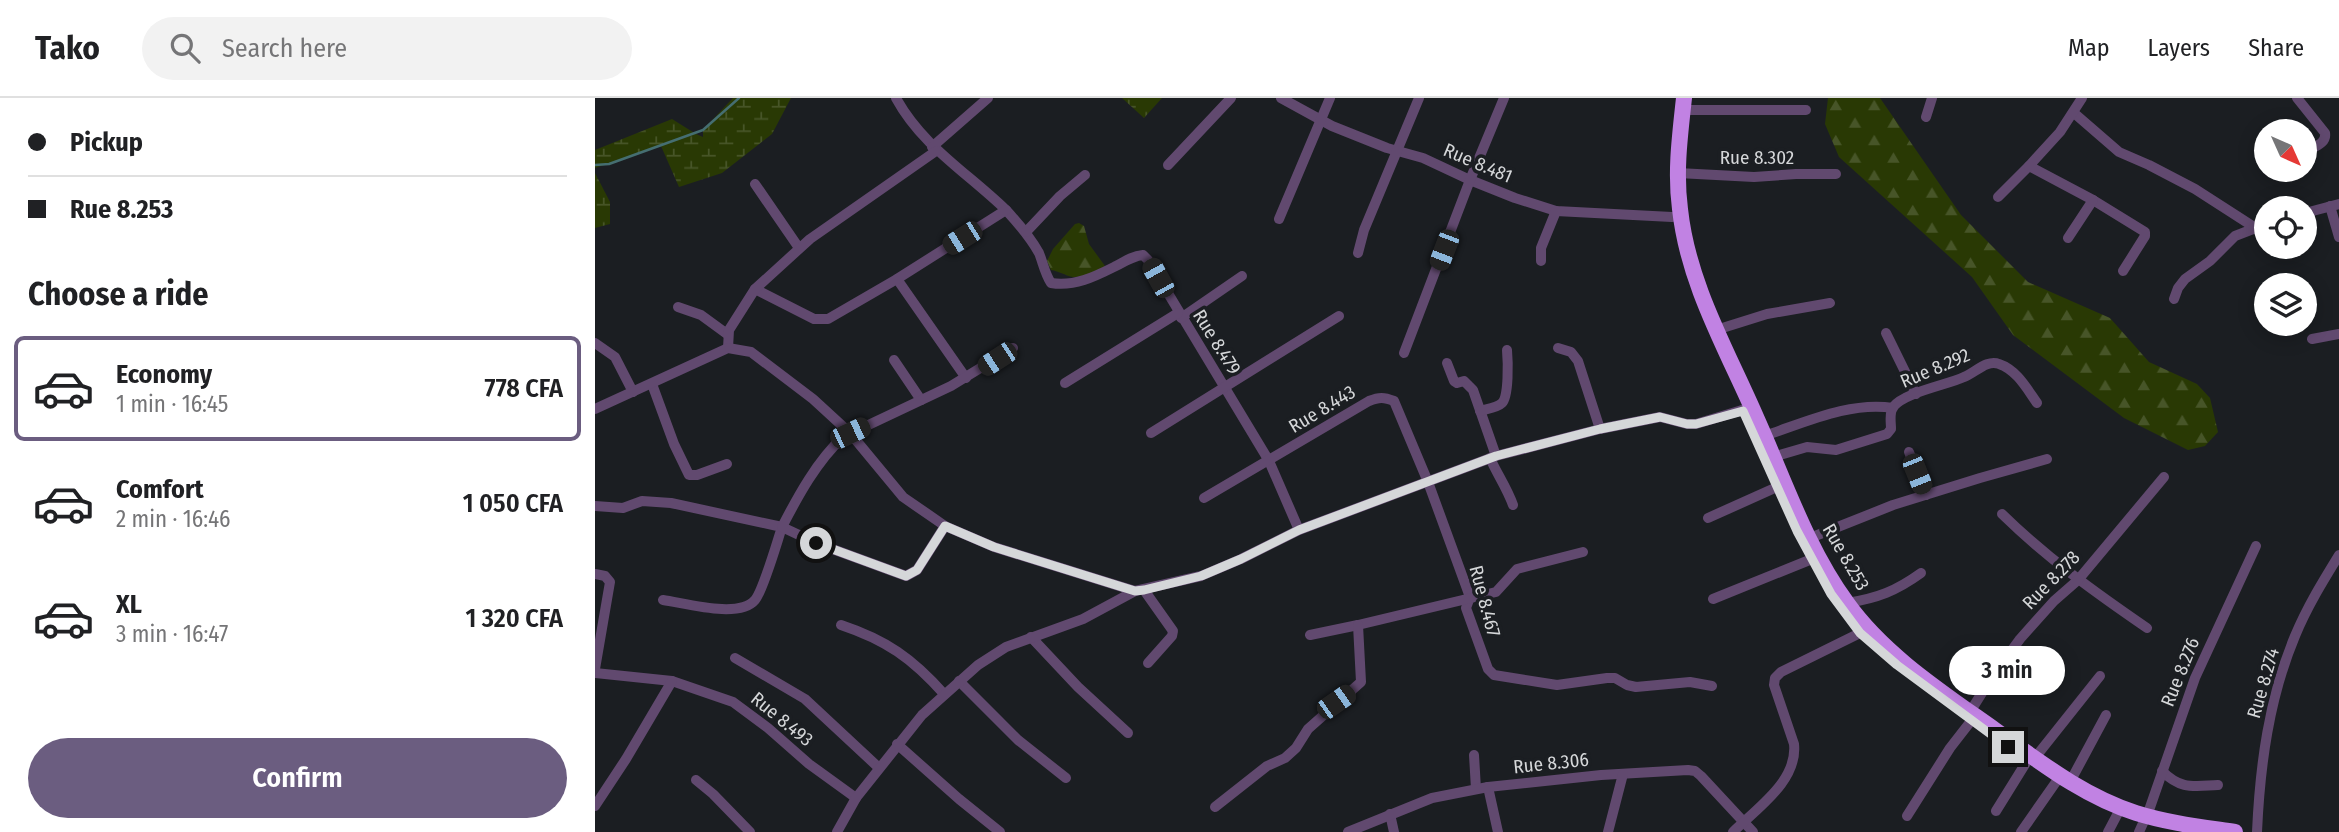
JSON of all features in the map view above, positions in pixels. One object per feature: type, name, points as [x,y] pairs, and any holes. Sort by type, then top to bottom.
[{"type":"highway","name":"Rue 8.253","points":[[1681,102],[1679,208],[1699,288],[1777,487],[1831,594],[1860,633],[1897,665],[2030,760],[2118,813],[2144,823],[2184,832]]},
{"type":"highway","name":"Rue 8.253","points":[[1681,102],[1672,151],[1672,217],[1687,279],[1747,409],[1764,436],[1810,538],[1847,603],[1889,648],[1971,716]]},
{"type":"highway","name":"Rue 8.253","points":[[2063,782],[2144,823],[2235,832]]},
{"type":"street","name":"Rue 8.479","points":[[896,98],[903,111],[934,149],[1006,210],[1026,232],[1040,256],[1048,279],[1055,284],[1074,284],[1136,256],[1143,255],[1148,260],[1269,461],[1299,530]]},
{"type":"street","points":[[728,348],[727,334],[755,289],[799,248],[934,149],[988,98]]},
{"type":"street","points":[[1168,165],[1231,98]]},
{"type":"street","name":"Rue 8.481","points":[[1281,98],[1321,121],[1397,151],[1423,158],[1515,198],[1556,211],[1672,217]]},
{"type":"street","points":[[1279,219],[1330,98]]},
{"type":"street","points":[[1358,253],[1364,230],[1419,98]]},
{"type":"street","points":[[1404,353],[1504,98]]},
{"type":"street","points":[[1926,117],[1932,98]]},
{"type":"street","points":[[1998,197],[2060,132],[2081,98]]},
{"type":"street","points":[[2297,98],[2314,119]]},
{"type":"street","points":[[1681,102],[1806,110]]},
{"type":"street","points":[[2074,113],[2119,152],[2195,189],[2254,227]]},
{"type":"street","points":[[2317,123],[2326,137],[2317,145]]},
{"type":"street","points":[[2029,166],[2145,232],[2123,271]]},
{"type":"street","name":"Rue 8.302","points":[[1678,173],[1754,177],[1836,174]]},
{"type":"street","points":[[1026,232],[1060,196],[1085,175]]},
{"type":"street","points":[[755,184],[799,248]]},
{"type":"street","points":[[2069,238],[2093,200]]},
{"type":"street","points":[[2317,210],[2335,205],[2339,237]]},
{"type":"street","points":[[755,289],[814,319],[828,319],[1006,210]]},
{"type":"street","points":[[1541,261],[1541,248],[1556,211]]},
{"type":"street","points":[[2174,299],[2185,279],[2210,261],[2235,236],[2254,227]]},
{"type":"street","points":[[1065,383],[1242,276]]},
{"type":"street","points":[[897,279],[966,377]]},
{"type":"street","points":[[1716,330],[1767,314],[1830,303]]},
{"type":"street","points":[[678,307],[701,315],[727,334]]},
{"type":"street","points":[[1150,433],[1339,316]]},
{"type":"street","points":[[1886,333],[1916,394]]},
{"type":"street","points":[[2312,339],[2339,334]]},
{"type":"street","points":[[595,343],[615,357],[633,392]]},
{"type":"street","points":[[595,410],[728,348],[751,352],[813,399],[850,433],[903,497],[945,526],[994,547],[1140,591],[1173,631],[1173,636],[1148,663]]},
{"type":"street","points":[[663,600],[728,610],[745,608],[757,597],[782,527],[800,494],[835,445],[850,433],[966,377],[1013,348]]},
{"type":"street","points":[[1558,348],[1571,352],[1578,361],[1600,429]]},
{"type":"street","points":[[1480,411],[1499,405],[1505,399],[1507,350]]},
{"type":"street","points":[[894,360],[921,400]]},
{"type":"street","points":[[1447,363],[1454,382],[1464,381],[1469,384],[1480,411],[1500,481],[1507,488],[1513,505]]},
{"type":"street","name":"Rue 8.292","points":[[1773,457],[1807,447],[1836,450],[1887,434],[1891,429],[1890,414],[1893,408],[1916,394],[1966,377],[1992,363],[2000,364],[2016,374],[2037,403]]},
{"type":"street","points":[[652,384],[674,444],[689,475],[697,475],[726,464]]},
{"type":"street","name":"Rue 8.443","points":[[1204,498],[1369,401],[1377,397],[1394,401]]},
{"type":"street","name":"Rue 8.467","points":[[1394,401],[1428,482],[1470,597],[1466,608],[1488,669],[1494,675],[1557,685],[1615,678],[1636,687],[1690,682],[1712,686]]},
{"type":"street","points":[[1764,436],[1827,415],[1862,407],[1873,405],[1893,408]]},
{"type":"street","points":[[837,832],[878,767],[922,715],[992,655],[1031,637],[1083,619],[1140,591],[1201,576],[1299,530],[1493,457],[1600,429],[1660,417],[1696,424],[1747,409]]},
{"type":"street","points":[[1909,452],[1926,495]]},
{"type":"street","points":[[1810,538],[1893,505],[2047,459]]},
{"type":"street","name":"Rue 8.278","points":[[1907,816],[1971,716],[1990,680],[2020,639],[2054,601],[2078,580],[2164,477]]},
{"type":"street","points":[[1708,518],[1777,487]]},
{"type":"street","points":[[595,506],[623,508],[642,501],[671,503],[782,527],[828,548],[906,576],[917,570],[945,526]]},
{"type":"street","points":[[2002,514],[2078,580],[2147,628]]},
{"type":"street","name":"Rue 8.276","points":[[2144,823],[2195,678],[2256,547]]},
{"type":"street","points":[[1310,635],[1496,592],[1517,569],[1583,552]]},
{"type":"street","name":"Rue 8.274","points":[[2257,832],[2267,731],[2279,680],[2295,635],[2339,555]]},
{"type":"street","points":[[1713,599],[1812,559]]},
{"type":"street","points":[[1847,603],[1885,595],[1921,573]]},
{"type":"street","points":[[595,574],[605,576],[610,582],[595,671]]},
{"type":"street","points":[[841,625],[872,635],[886,644],[921,668],[944,694]]},
{"type":"street","points":[[1216,807],[1266,766],[1285,758],[1296,748],[1308,729],[1361,682],[1358,625]]},
{"type":"street","points":[[1733,832],[1785,780],[1793,766],[1794,744],[1774,685],[1775,678],[1781,672],[1860,633]]},
{"type":"street","points":[[1031,637],[1128,733]]},
{"type":"street","points":[[735,657],[805,699],[878,767]]},
{"type":"street","name":"Rue 8.493","points":[[595,671],[672,681],[733,702],[809,764],[856,798]]},
{"type":"street","points":[[1996,811],[2030,760],[2100,676]]},
{"type":"street","points":[[595,806],[672,681]]},
{"type":"street","points":[[959,681],[1018,740],[1066,778]]},
{"type":"street","points":[[2021,832],[2063,782],[2106,715]]},
{"type":"street","points":[[897,744],[1000,832]]},
{"type":"street","points":[[1474,755],[1476,789]]},
{"type":"street","name":"Rue 8.306","points":[[1348,832],[1432,798],[1476,789],[1623,774],[1695,771],[1753,832]]},
{"type":"street","points":[[2162,771],[2173,782],[2182,786],[2218,785]]},
{"type":"street","points":[[1608,832],[1623,774]]},
{"type":"street","points":[[696,780],[750,832]]},
{"type":"street","points":[[1488,787],[1498,832]]},
{"type":"street","points":[[2108,832],[2118,813]]},
{"type":"street","points":[[1390,814],[1394,832]]},
{"type":"green space","points":[[733,98],[791,98],[772,134],[722,173],[679,187],[661,146],[595,168],[595,150],[672,119],[703,137],[703,130]]},
{"type":"green space","points":[[1122,98],[1162,98],[1144,118]]},
{"type":"green space","points":[[1828,98],[1880,98],[1961,215],[2028,282],[2110,318],[2149,362],[2197,384],[2210,398],[2218,432],[2205,446],[2188,450],[2124,418],[2013,335],[1972,277],[1839,157],[1825,124]]},
{"type":"green space","points":[[595,173],[610,202],[610,224],[595,228]]},
{"type":"green space","points":[[1075,224],[1084,226],[1089,244],[1105,266],[1077,277],[1051,270],[1047,261],[1053,249]]},
{"type":"waterway","points":[[595,165],[609,164],[703,130],[739,98]]},
{"type":"route","points":[[816,543],[906,576],[917,570],[945,526],[994,547],[1135,591],[1144,590],[1201,576],[1299,530],[1496,456],[1600,429],[1660,417],[1696,424],[1743,411],[1797,531],[1831,594],[1860,633],[1897,665],[2008,747]]}]
